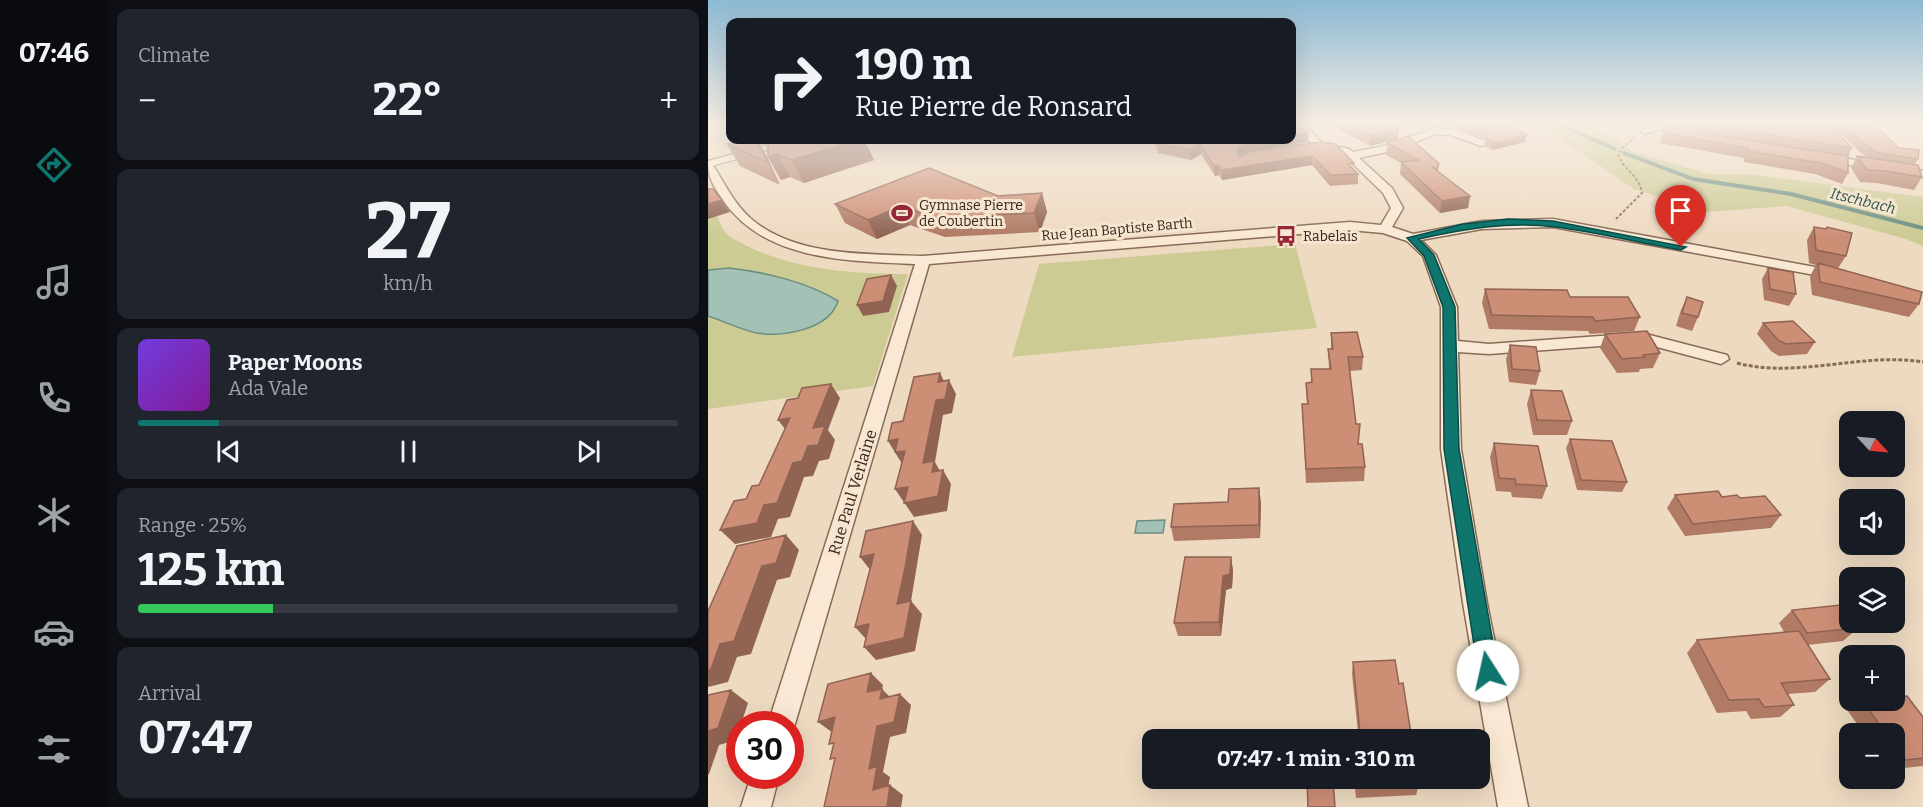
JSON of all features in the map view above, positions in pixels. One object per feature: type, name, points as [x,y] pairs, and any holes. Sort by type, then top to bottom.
[{"type":"street","points":[[1357,161],[1388,192],[1397,207],[1385,229]]},
{"type":"street","points":[[1838,161],[1923,174]]},
{"type":"street","points":[[1861,161],[1865,165]]},
{"type":"street","name":"Rue Jean Baptiste Barth","points":[[709,171],[745,220],[782,242],[860,258],[923,260],[1350,226],[1385,229],[1412,238]]},
{"type":"street","points":[[1412,238],[1463,226],[1508,222],[1553,224],[1791,265],[1847,277]]},
{"type":"street","points":[[1412,238],[1429,255],[1449,307],[1451,449],[1475,603],[1513,807]]},
{"type":"street","name":"Rue Paul Verlaine","points":[[785,711],[923,260]]},
{"type":"street","points":[[1451,346],[1490,349],[1642,338],[1722,359]]},
{"type":"street","points":[[756,807],[761,789]]},
{"type":"lane","points":[[709,171],[734,161]]},
{"type":"path","points":[[1601,231],[1642,194],[1632,168],[1621,161]]},
{"type":"path","points":[[1722,359],[1760,369],[1898,358],[1923,362]]},
{"type":"shaded area","points":[[1593,161],[1663,161],[1708,174],[1756,175],[1923,197],[1923,246],[1906,239],[1787,206],[1707,212],[1634,189]]},
{"type":"shaded area","points":[[708,186],[719,220],[726,233],[745,245],[784,260],[825,269],[908,274],[873,386],[708,409]]},
{"type":"shaded area","points":[[1295,244],[1317,328],[1012,357],[1039,264]]},
{"type":"shaded area","points":[[729,268],[785,279],[813,288],[838,301],[833,311],[825,319],[804,329],[779,334],[745,330],[708,316],[708,270]]},
{"type":"shaded area","points":[[1165,520],[1163,533],[1135,533],[1137,521]]},
{"type":"building","points":[[1210,161],[1282,161],[1221,170],[1218,165],[1214,166]]},
{"type":"building","points":[[1316,161],[1352,161],[1354,163],[1348,164],[1358,174],[1330,175]]},
{"type":"building","points":[[1435,161],[1439,164],[1436,169],[1432,167],[1470,196],[1442,201],[1401,162]]},
{"type":"building","points":[[1807,161],[1848,161],[1848,173],[1821,163]]},
{"type":"building","points":[[1860,161],[1889,161],[1918,165],[1922,177],[1885,171],[1867,170]]},
{"type":"building","points":[[929,168],[998,196],[1042,193],[1034,213],[937,218],[901,206],[868,220],[835,204]]},
{"type":"building","points":[[708,189],[713,189],[722,200],[708,204]]},
{"type":"building","points":[[1814,227],[1826,229],[1827,227],[1852,233],[1846,256],[1816,250]]},
{"type":"building","points":[[1818,263],[1922,292],[1919,304],[1820,282]]},
{"type":"building","points":[[1768,268],[1793,272],[1796,294],[1770,289]]},
{"type":"building","points":[[891,275],[883,301],[857,305],[867,279]]},
{"type":"building","points":[[1485,289],[1567,290],[1570,297],[1628,297],[1640,317],[1595,321],[1593,317],[1492,315]]},
{"type":"building","points":[[1687,297],[1703,302],[1698,317],[1682,313]]},
{"type":"building","points":[[1793,321],[1815,342],[1786,344],[1778,340],[1763,323]]},
{"type":"building","points":[[1647,331],[1660,353],[1622,359],[1605,334]]},
{"type":"building","points":[[1357,332],[1363,357],[1348,357],[1356,424],[1360,424],[1358,444],[1362,444],[1365,467],[1306,469],[1302,404],[1308,404],[1306,383],[1312,382],[1311,369],[1331,369],[1328,349],[1333,349],[1331,333]]},
{"type":"building","points":[[1510,345],[1536,347],[1540,371],[1512,369]]},
{"type":"building","points":[[940,373],[938,382],[949,380],[945,399],[936,400],[923,463],[934,461],[932,472],[943,470],[938,496],[904,503],[908,487],[895,489],[905,451],[895,452],[898,439],[888,441],[892,423],[903,421],[914,377]]},
{"type":"building","points":[[831,384],[813,428],[825,426],[818,445],[808,446],[802,461],[793,463],[777,503],[764,505],[757,523],[720,530],[734,501],[746,499],[752,486],[759,485],[790,418],[778,420],[787,400],[798,398],[802,388]]},
{"type":"building","points":[[1531,390],[1562,391],[1572,421],[1537,420]]},
{"type":"building","points":[[1570,439],[1612,441],[1627,482],[1581,480]]},
{"type":"building","points":[[1494,443],[1538,446],[1547,486],[1516,484],[1515,479],[1499,478]]},
{"type":"building","points":[[1259,488],[1259,525],[1171,527],[1174,504],[1228,502],[1229,489]]},
{"type":"building","points":[[1718,491],[1722,497],[1765,496],[1781,515],[1693,524],[1675,495]]},
{"type":"building","points":[[913,521],[897,604],[911,601],[904,638],[864,647],[869,624],[855,627],[874,554],[860,557],[866,531]]},
{"type":"building","points":[[786,535],[776,563],[762,566],[734,641],[720,644],[711,669],[708,670],[708,611],[737,546]]},
{"type":"building","points":[[1185,557],[1231,557],[1230,574],[1223,576],[1219,622],[1174,623]]},
{"type":"building","points":[[1839,605],[1839,630],[1807,633],[1792,610]]},
{"type":"building","points":[[1799,631],[1830,679],[1781,683],[1794,705],[1764,707],[1759,699],[1729,700],[1697,640]]},
{"type":"building","points":[[1395,660],[1399,684],[1403,683],[1410,729],[1360,729],[1353,662]]},
{"type":"building","points":[[871,673],[867,692],[882,689],[880,699],[900,694],[894,722],[877,726],[869,769],[877,766],[873,790],[890,785],[887,807],[824,807],[835,758],[830,759],[834,743],[829,744],[835,717],[818,722],[828,684]]},
{"type":"building","points":[[731,690],[718,728],[708,731],[708,695]]},
{"type":"building","points":[[1905,696],[1907,696],[1923,717],[1923,758],[1905,759],[1905,723],[1878,723],[1870,711],[1905,711]]},
{"type":"building","points":[[1307,789],[1334,789],[1335,807],[1308,807]]},
{"type":"waterway","name":"Itschbach","points":[[1644,161],[1693,179],[1791,194],[1923,228]]},
{"type":"place","name":"Gymnase Pierre de Coubertin","points":[[902,213]]},
{"type":"place","name":"Rabelais","points":[[1286,236]]},
{"type":"route","points":[[1488,671],[1451,449],[1449,307],[1429,255],[1412,238],[1463,226],[1508,222],[1553,224],[1605,231],[1681,247]]}]
